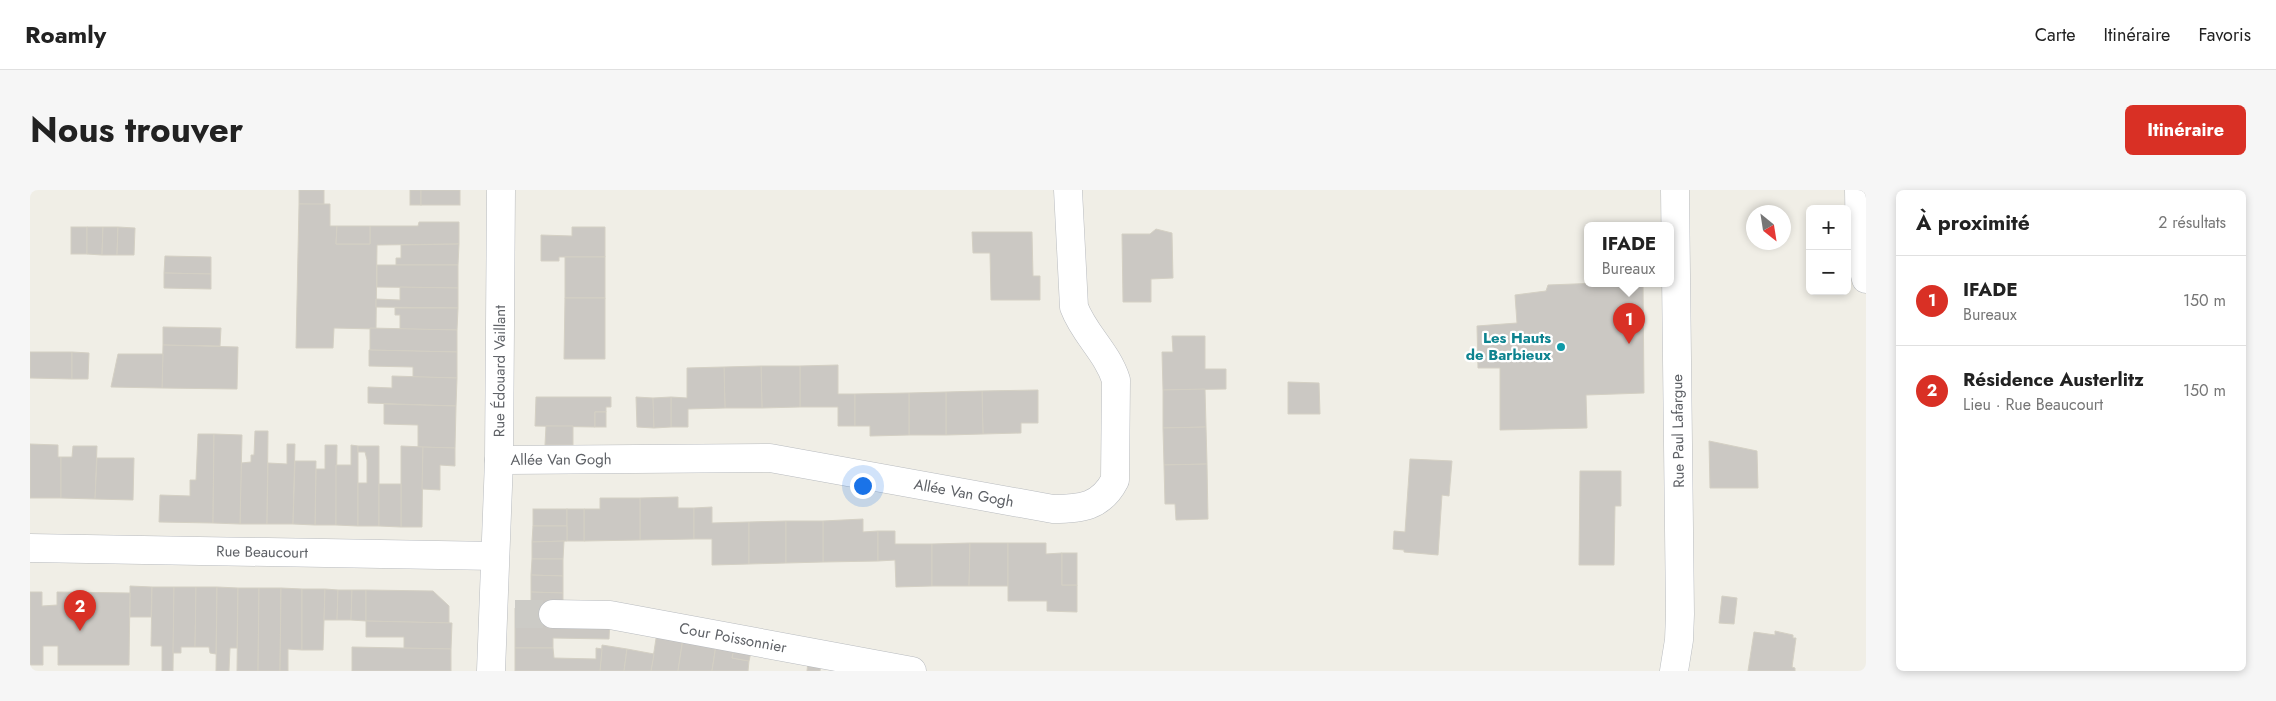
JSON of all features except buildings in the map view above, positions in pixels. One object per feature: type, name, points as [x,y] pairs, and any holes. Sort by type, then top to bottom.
[{"type":"street","name":"Rue Édouard Vaillant","points":[[491,671],[504,614],[495,556],[499,460],[501,190]]},
{"type":"street","name":"Allée Van Gogh","points":[[499,460],[770,458],[1053,508],[1074,509],[1087,506],[1109,492],[1115,480],[1117,462],[1116,380],[1111,364],[1079,320],[1074,307],[1068,190]]},
{"type":"street","name":"Rue Paul Lafargue","points":[[1674,671],[1679,640],[1680,614],[1675,190]]},
{"type":"street","points":[[1859,190],[1860,255],[1866,279]]},
{"type":"street","name":"Rue Beaucourt","points":[[30,548],[495,556]]},
{"type":"street","name":"Cour Poissonnier","points":[[553,614],[610,615],[912,671]]},
{"type":"tunnel","points":[[515,614],[553,614]]},
{"type":"place","name":"IFADE","points":[[1629,344]]},
{"type":"place","name":"Les Hauts de Barbieux","points":[[1561,347]]},
{"type":"place","name":"Résidence Austerlitz","points":[[80,631]]}]
